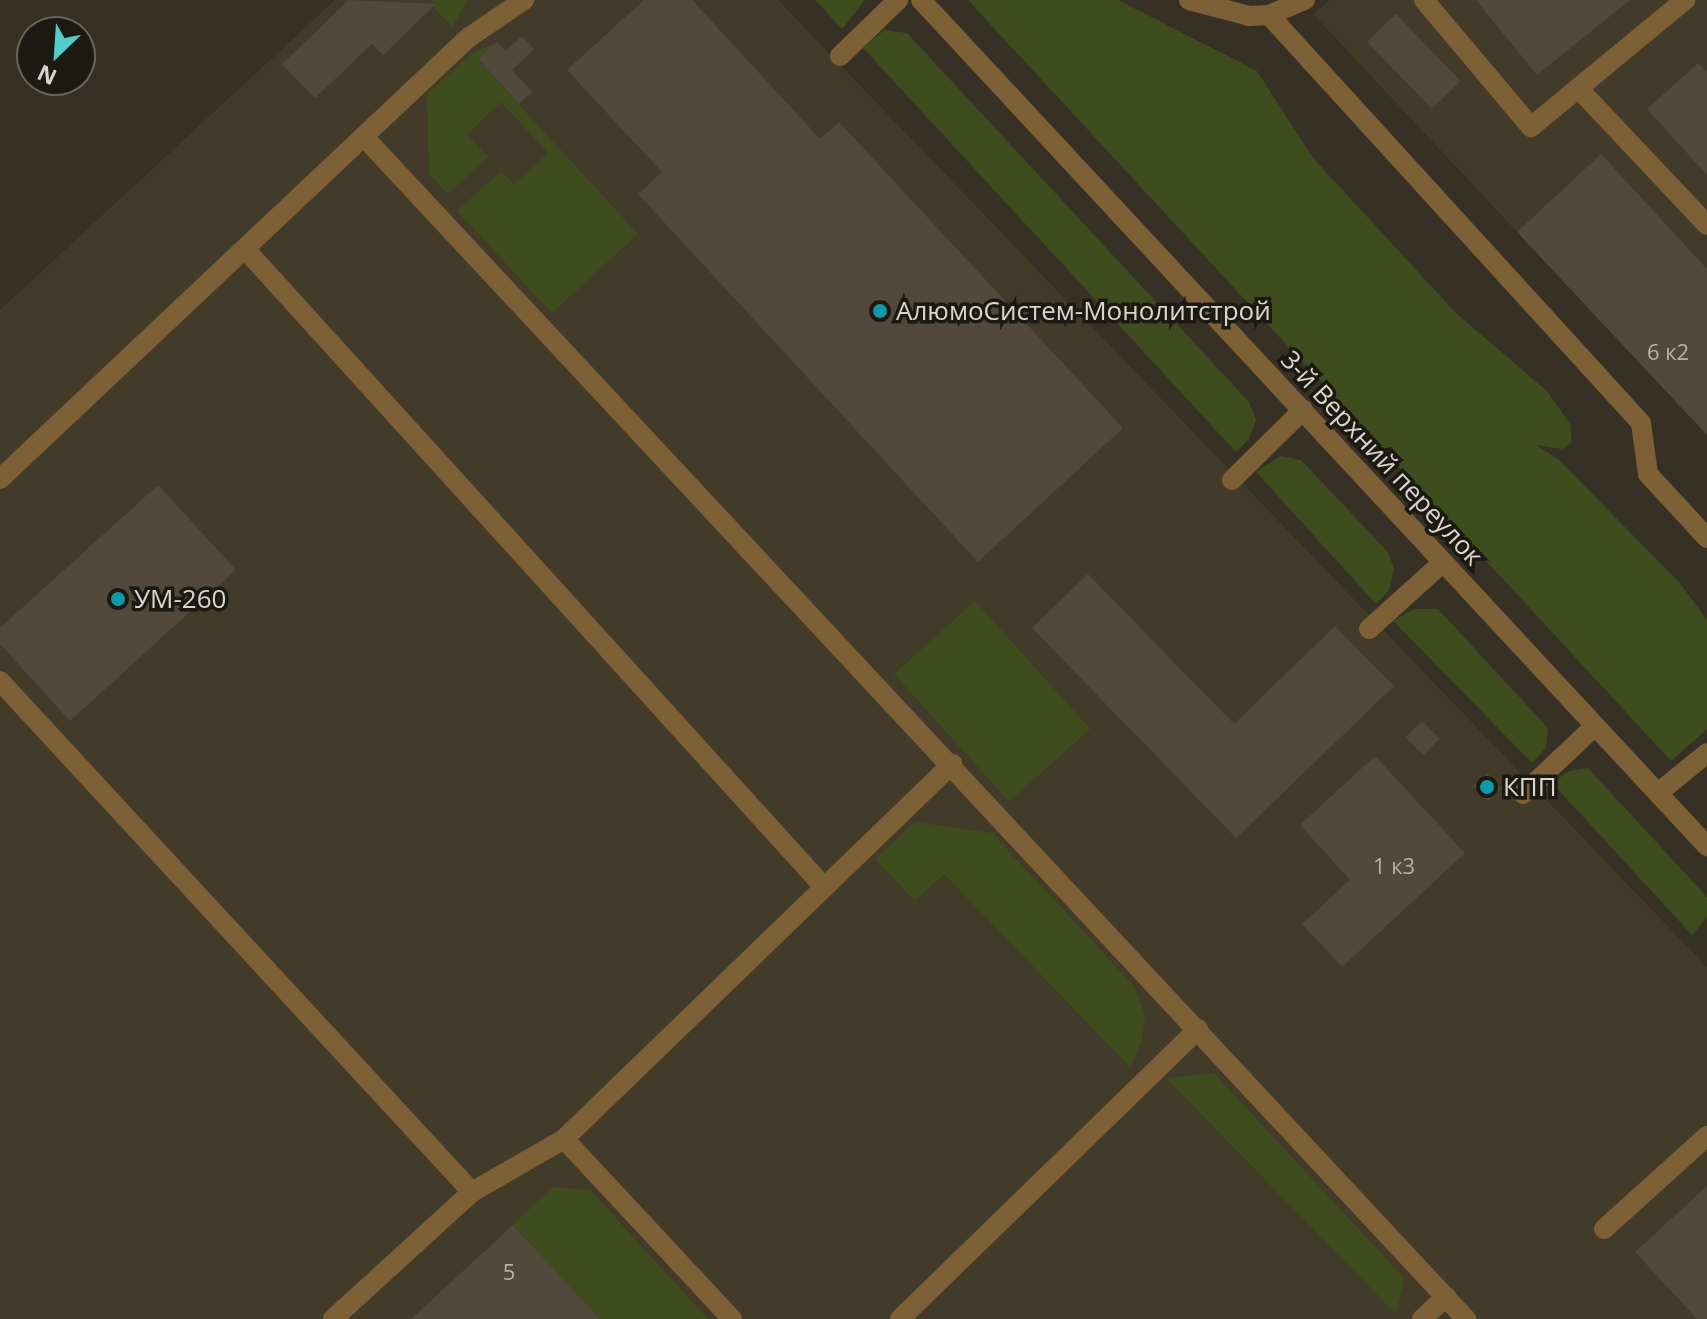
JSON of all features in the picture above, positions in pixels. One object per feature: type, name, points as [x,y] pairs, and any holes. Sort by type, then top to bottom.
[{"type":"street","points":[[0,479],[468,38],[524,0]]},
{"type":"street","points":[[840,56],[898,0]]},
{"type":"street","name":"3-й Верхний переулок","points":[[921,0],[1707,846]]},
{"type":"street","points":[[1189,0],[1213,10],[1269,15],[1305,0]]},
{"type":"street","points":[[1424,0],[1531,127],[1685,0]]},
{"type":"street","points":[[1269,15],[1641,423],[1648,474],[1707,538]]},
{"type":"street","points":[[1578,88],[1707,225]]},
{"type":"street","points":[[365,138],[952,764],[1466,1319]]},
{"type":"street","points":[[246,250],[824,887]]},
{"type":"street","points":[[1232,480],[1303,410]]},
{"type":"street","points":[[1369,629],[1442,563]]},
{"type":"street","points":[[0,681],[472,1192]]},
{"type":"street","points":[[1523,794],[1595,726]]},
{"type":"street","points":[[1658,793],[1707,753]]},
{"type":"street","points":[[333,1319],[472,1192],[564,1139],[952,764]]},
{"type":"street","points":[[900,1319],[1198,1029]]},
{"type":"street","points":[[1604,1229],[1707,1136]]},
{"type":"street","points":[[564,1139],[732,1319]]},
{"type":"street","points":[[1422,1319],[1446,1297]]},
{"type":"shaded area","points":[[335,0],[778,0],[1707,967],[1707,1319],[0,1319],[0,310]]},
{"type":"shaded area","points":[[1330,0],[1707,0],[1707,435],[1313,14]]},
{"type":"green space","points":[[432,0],[468,0],[452,27],[433,7]]},
{"type":"green space","points":[[815,0],[865,0],[842,29]]},
{"type":"green space","points":[[968,0],[1118,0],[1257,71],[1313,158],[1456,313],[1547,391],[1570,424],[1572,442],[1562,449],[1536,445],[1558,459],[1679,582],[1707,620],[1707,729],[1671,761]]},
{"type":"green space","points":[[884,30],[907,33],[1249,402],[1256,420],[1249,439],[1236,452],[863,48]]},
{"type":"green space","points":[[497,42],[478,60],[638,234],[552,313],[457,211],[501,171],[514,184],[548,153],[501,102],[467,134],[488,157],[448,194],[429,174],[427,94],[472,53]]},
{"type":"green space","points":[[1281,456],[1301,460],[1388,552],[1394,569],[1389,590],[1376,604],[1256,472]]},
{"type":"green space","points":[[975,601],[1090,729],[1009,802],[894,674]]},
{"type":"green space","points":[[1414,609],[1438,609],[1548,728],[1546,748],[1532,763],[1393,621]]},
{"type":"green space","points":[[1588,768],[1707,897],[1707,917],[1692,935],[1552,783],[1569,771]]},
{"type":"green space","points":[[915,822],[992,833],[1135,987],[1145,1016],[1142,1041],[1130,1067],[944,874],[915,901],[875,859]]},
{"type":"green space","points":[[1214,1073],[1404,1278],[1396,1314],[1166,1078]]},
{"type":"green space","points":[[552,1187],[590,1190],[708,1319],[600,1319],[513,1225]]},
{"type":"building","points":[[349,0],[436,4],[383,55],[372,44],[315,98],[282,64]]},
{"type":"building","name":"АлюмоСистем-Монолитстрой","points":[[644,0],[692,0],[820,139],[839,122],[1123,428],[978,562],[638,194],[662,172],[567,70]]},
{"type":"building","points":[[1476,0],[1630,0],[1537,75]]},
{"type":"building","points":[[1396,14],[1461,81],[1432,109],[1367,42]]},
{"type":"building","points":[[522,36],[534,49],[512,70],[532,92],[519,104],[478,59],[497,42],[506,51]]},
{"type":"building","points":[[1698,63],[1707,72],[1707,175],[1647,109]]},
{"type":"building","points":[[1601,154],[1707,269],[1707,435],[1517,232]]},
{"type":"building","name":"УМ-260","points":[[158,485],[236,570],[70,721],[0,644],[0,628]]},
{"type":"building","points":[[1088,574],[1234,724],[1335,626],[1394,686],[1236,838],[1032,628]]},
{"type":"building","points":[[1422,721],[1440,739],[1423,755],[1406,737]]},
{"type":"building","points":[[1375,756],[1465,853],[1342,967],[1302,924],[1350,880],[1300,825]]},
{"type":"building","name":"КПП","points":[[1487,773],[1501,788],[1487,801],[1473,786]]},
{"type":"building","points":[[1707,1186],[1707,1319],[1697,1319],[1635,1252]]},
{"type":"building","points":[[513,1225],[600,1319],[411,1319]]},
{"type":"place","name":"АлюмоСистем-Монолитстрой","points":[[880,311]]},
{"type":"place","name":"УМ-260","points":[[118,599]]},
{"type":"place","name":"КПП","points":[[1487,787]]}]
